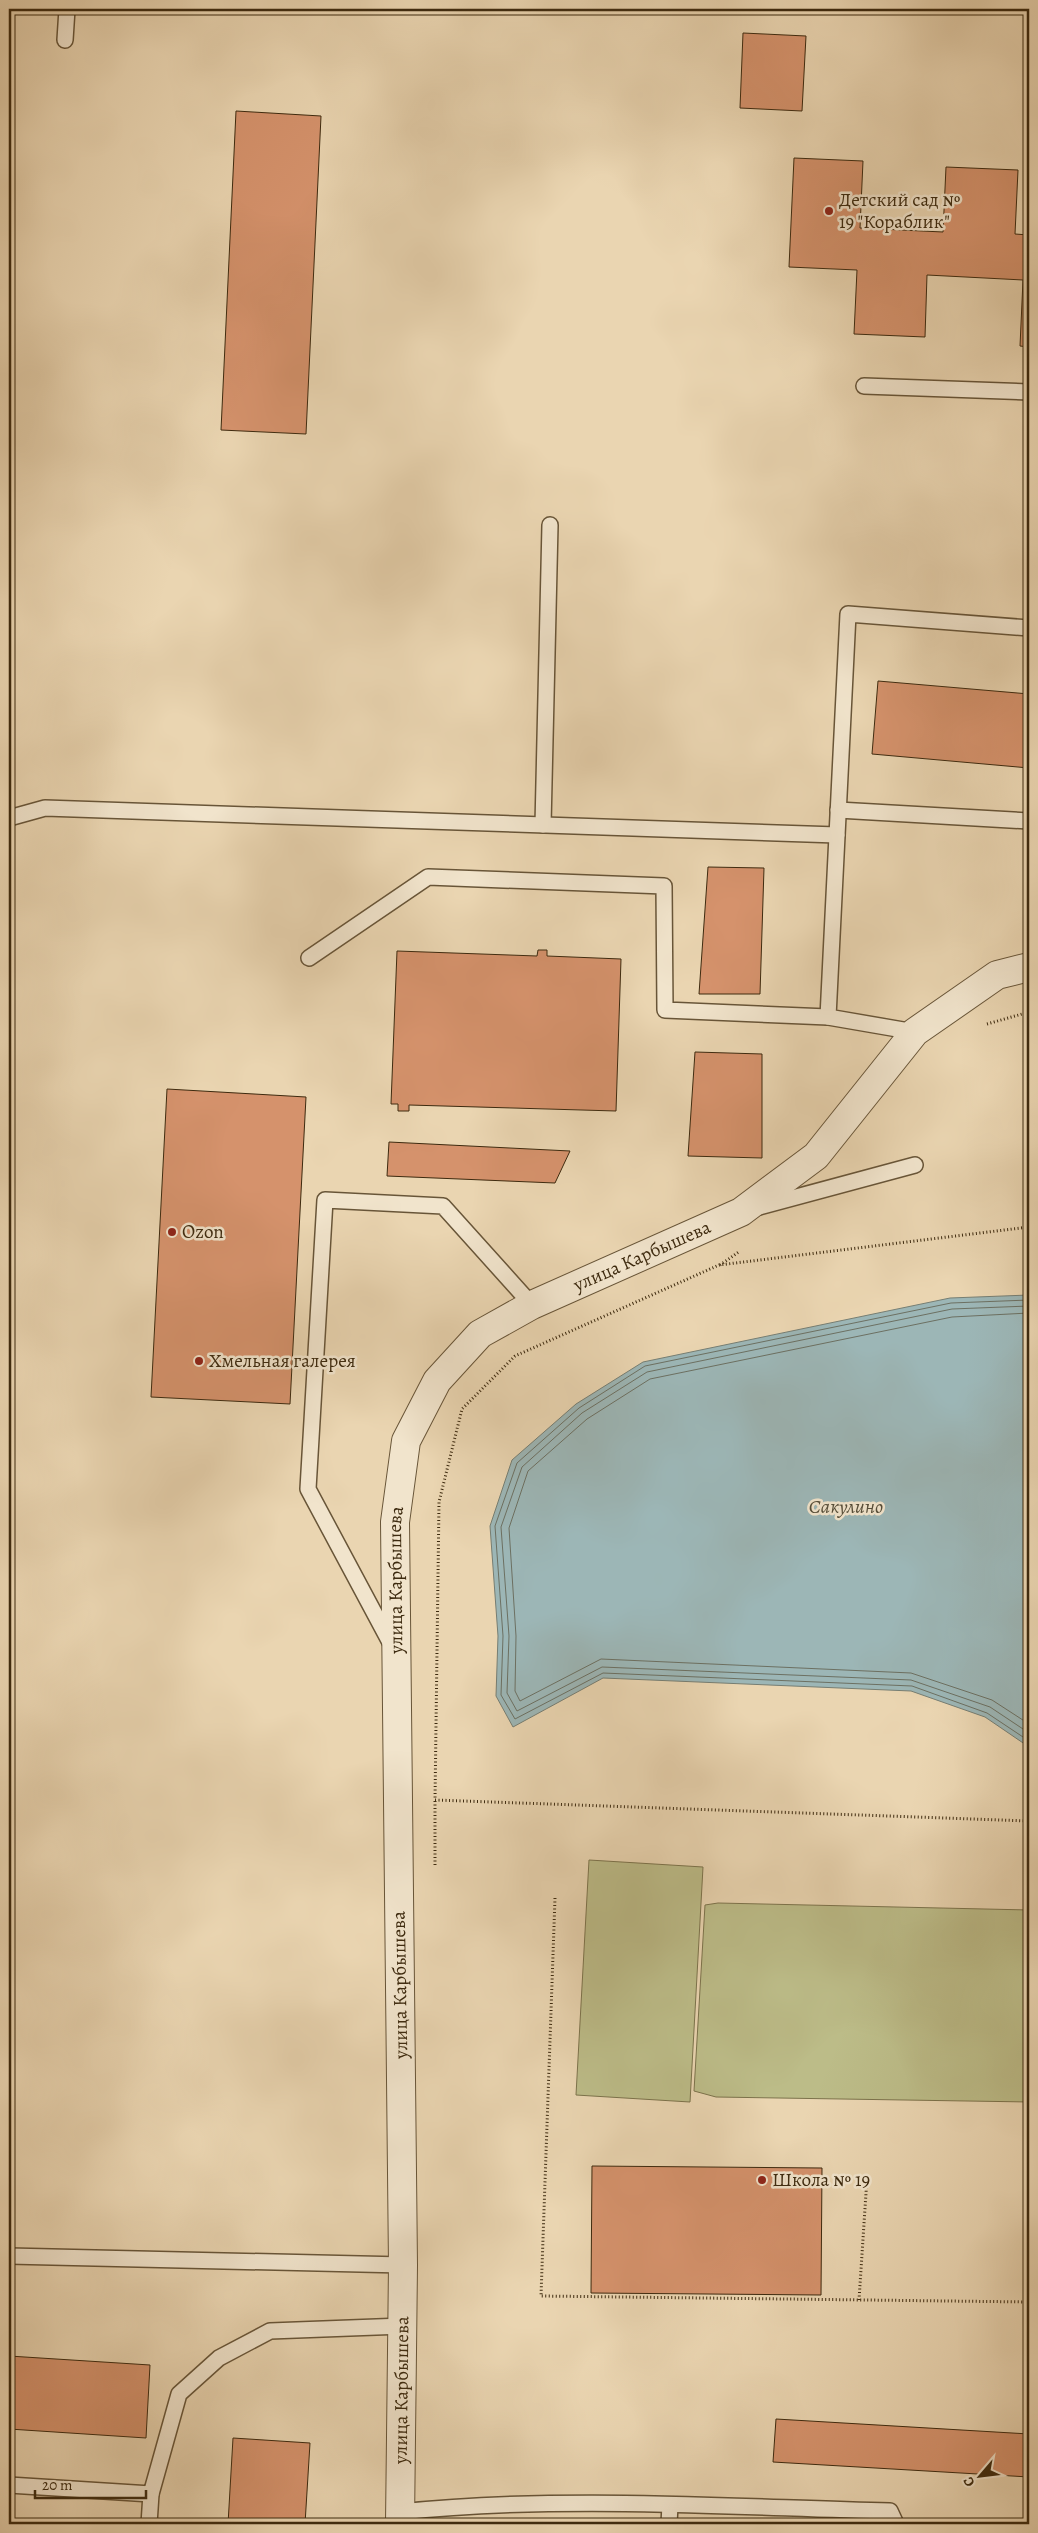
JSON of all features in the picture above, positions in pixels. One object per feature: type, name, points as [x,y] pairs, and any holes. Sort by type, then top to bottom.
[{"type":"street","name":"улица Карбышева","points":[[400,2518],[403,2265],[395,1522],[406,1441],[437,1381],[480,1334],[532,1305],[741,1212],[816,1156],[915,1032],[997,975],[1029,967]]},
{"type":"lane","points":[[65,40],[67,9]]},
{"type":"lane","points":[[864,386],[1029,392]]},
{"type":"lane","points":[[543,825],[550,525]]},
{"type":"lane","points":[[828,1017],[848,614],[1029,628]]},
{"type":"lane","points":[[9,818],[45,808],[836,835]]},
{"type":"lane","points":[[838,810],[1029,821]]},
{"type":"lane","points":[[309,958],[428,877],[664,886],[665,1010],[828,1017],[915,1032]]},
{"type":"lane","points":[[741,1212],[914,1165]]},
{"type":"lane","points":[[395,1651],[308,1489],[325,1200],[443,1206],[532,1305]]},
{"type":"lane","points":[[9,2256],[403,2265]]},
{"type":"lane","points":[[149,2524],[151,2494],[179,2394],[219,2358],[270,2331],[403,2326]]},
{"type":"lane","points":[[9,2485],[151,2494]]},
{"type":"lane","points":[[400,2518],[535,2505],[670,2505],[890,2511],[896,2524]]},
{"type":"lane","points":[[669,2524],[670,2505]]},
{"type":"path","points":[[1029,1227],[719,1265],[515,1356],[462,1409],[439,1502],[435,1800],[1029,1821]]},
{"type":"path","points":[[555,1898],[541,2296],[1029,2302]]},
{"type":"path","points":[[859,2300],[867,2178]]},
{"type":"green space","points":[[589,1860],[703,1867],[690,2102],[576,2095]]},
{"type":"green space","points":[[718,1903],[1029,1910],[1029,2102],[716,2097],[694,2091],[705,1905]]},
{"type":"water","name":"Сакулино","points":[[1029,1295],[1029,1747],[985,1717],[911,1691],[603,1678],[513,1727],[496,1696],[498,1636],[490,1526],[512,1460],[576,1404],[643,1362],[950,1298]]},
{"type":"building","points":[[743,33],[806,36],[802,111],[740,108]]},
{"type":"building","points":[[236,111],[321,116],[306,434],[221,430]]},
{"type":"building","points":[[794,158],[863,161],[860,228],[943,232],[946,167],[1018,170],[1015,234],[1029,235],[1029,347],[1020,346],[1023,280],[927,275],[925,337],[854,334],[857,270],[789,267]]},
{"type":"building","points":[[878,681],[1029,694],[1029,768],[872,754]]},
{"type":"building","points":[[708,867],[764,868],[760,994],[699,994]]},
{"type":"building","points":[[538,950],[547,950],[547,956],[621,959],[616,1111],[409,1105],[409,1111],[398,1111],[398,1104],[391,1104],[397,951],[537,956]]},
{"type":"building","points":[[695,1052],[762,1054],[762,1158],[688,1156]]},
{"type":"building","points":[[167,1089],[306,1097],[290,1404],[151,1397]]},
{"type":"building","points":[[389,1142],[570,1151],[555,1183],[387,1176]]},
{"type":"building","points":[[592,2166],[822,2168],[821,2295],[591,2293]]},
{"type":"building","points":[[9,2356],[150,2365],[146,2438],[9,2429]]},
{"type":"building","points":[[776,2419],[1029,2434],[1029,2477],[773,2462]]},
{"type":"building","points":[[233,2438],[310,2443],[305,2524],[228,2524]]},
{"type":"place","name":"Детский сад № 19 \"Кораблик\"","points":[[829,211]]},
{"type":"place","name":"Ozon","points":[[172,1232]]},
{"type":"place","name":"Хмельная галерея","points":[[199,1361]]},
{"type":"place","name":"Школа № 19","points":[[762,2180]]}]
